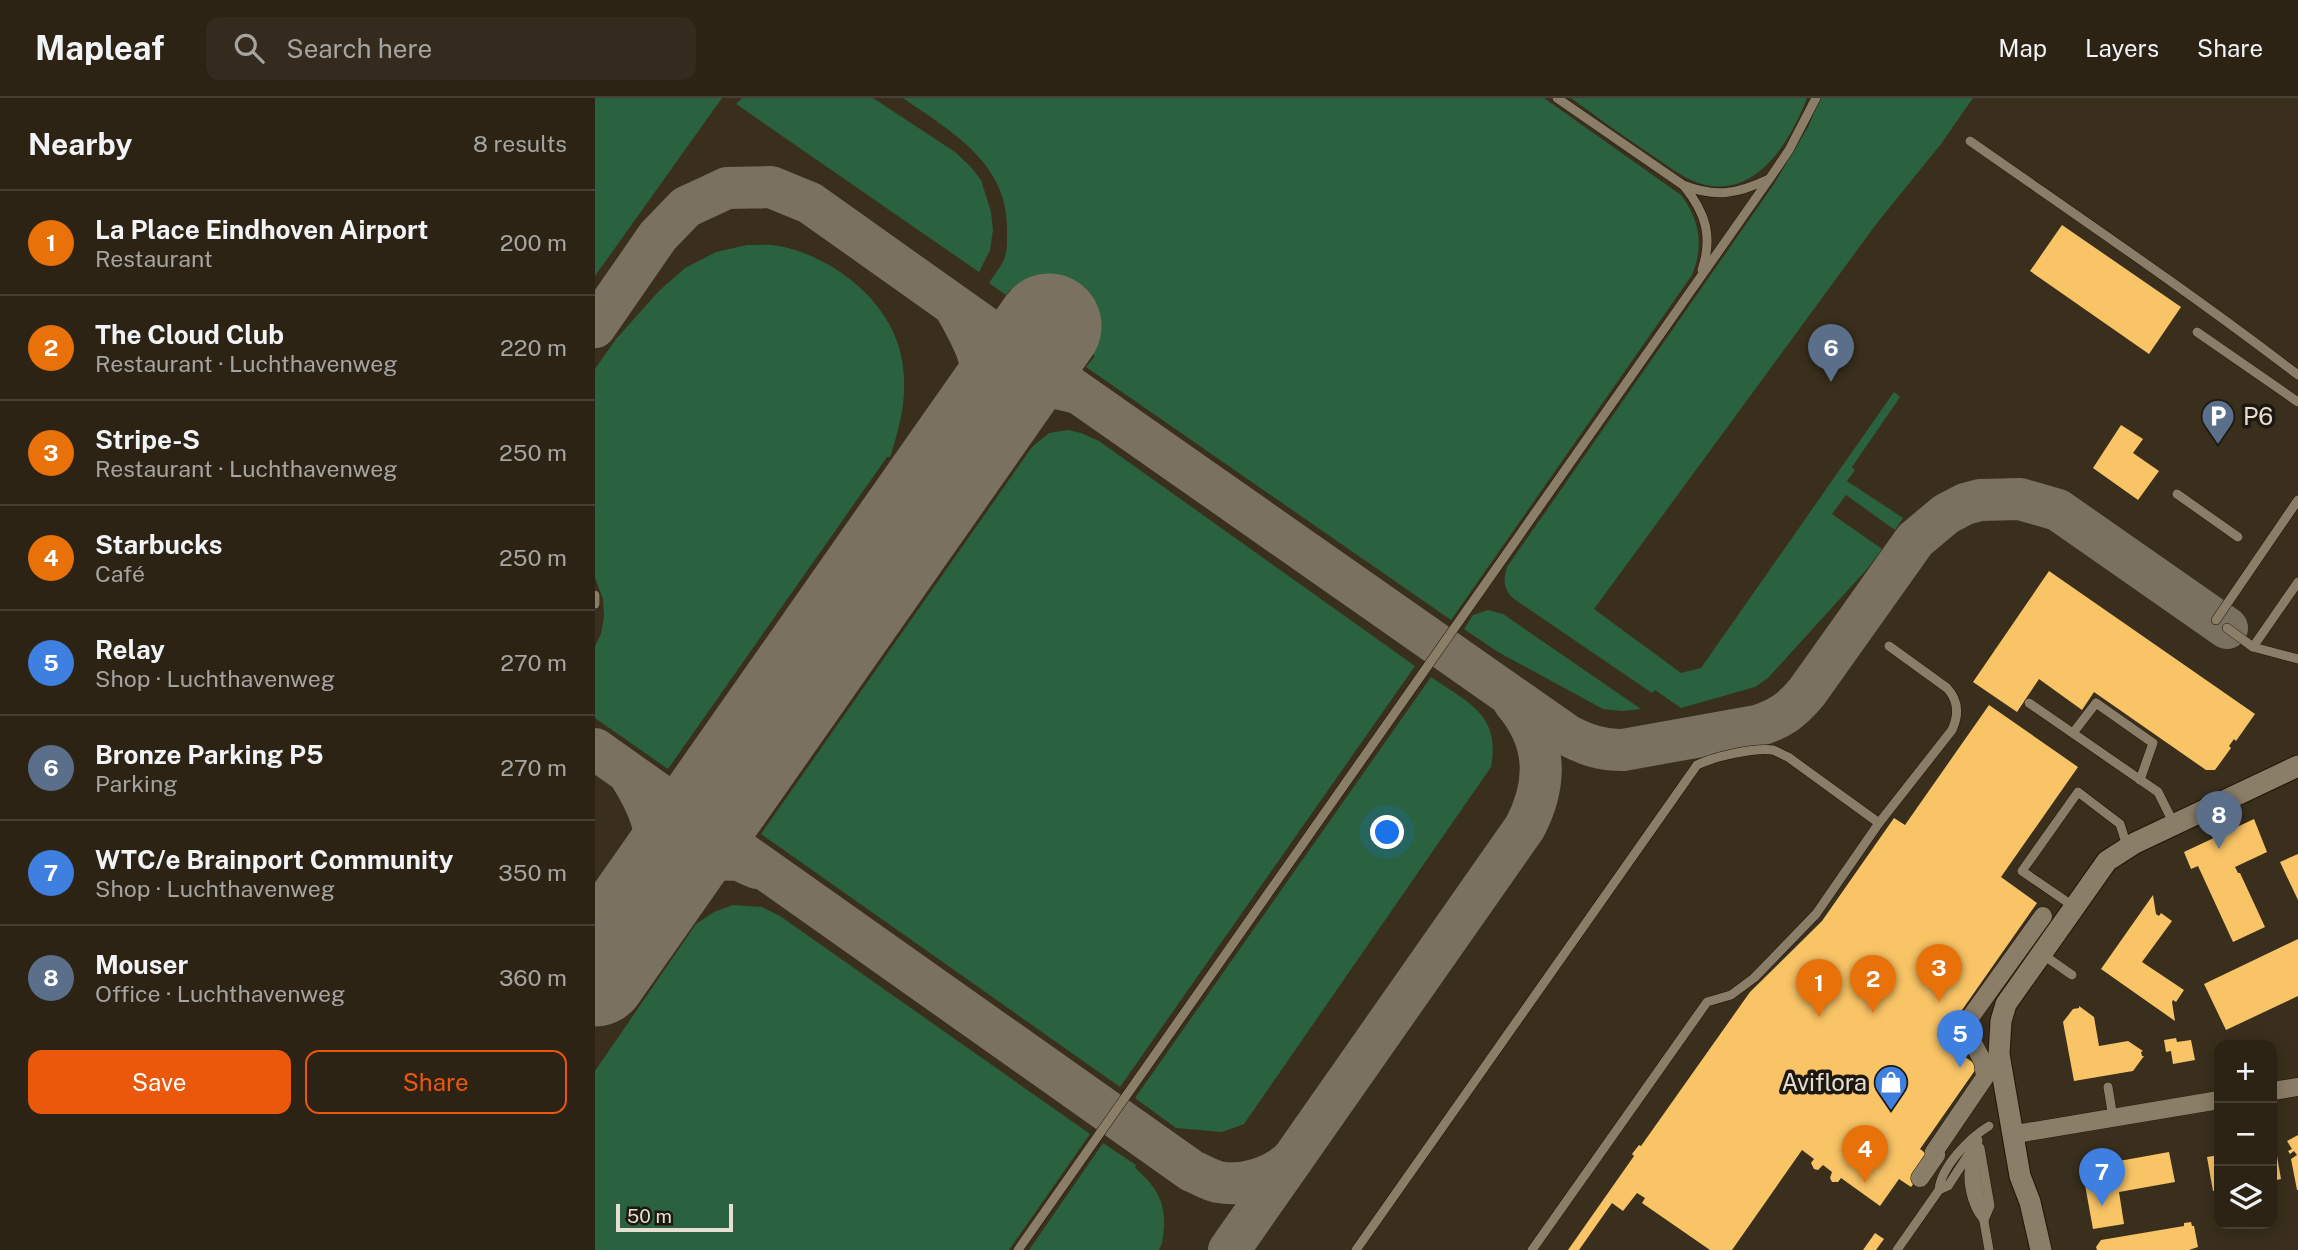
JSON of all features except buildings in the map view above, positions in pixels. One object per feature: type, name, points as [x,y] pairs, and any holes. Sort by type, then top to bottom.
[{"type":"street","points":[[2041,1250],[2030,1202],[1998,1119],[2001,1021],[2006,1004],[2103,864],[2127,848],[2174,824],[2298,766]]},
{"type":"street","points":[[1920,1178],[1936,1155],[1934,1152],[1986,1077],[1983,1062],[1964,1026],[2043,916]]},
{"type":"street","points":[[2001,1038],[2008,1053],[2029,1175],[2030,1202]]},
{"type":"street","points":[[2277,1090],[2298,1087]]},
{"type":"street","points":[[2022,1133],[2214,1101]]},
{"type":"lane","points":[[1557,98],[1683,185],[1702,192],[1724,193],[1749,188],[1770,178]]},
{"type":"lane","points":[[1018,1250],[1770,178],[1789,150],[1816,98]]},
{"type":"lane","points":[[1970,141],[2154,269],[2298,375]]},
{"type":"lane","points":[[1683,185],[1698,203],[1707,227],[1707,254],[1699,280]]},
{"type":"lane","points":[[2197,332],[2298,402]]},
{"type":"lane","points":[[2177,494],[2238,537]]},
{"type":"lane","points":[[2216,620],[2298,500]]},
{"type":"lane","points":[[2253,647],[2298,582]]},
{"type":"lane","points":[[595,595],[595,604]]},
{"type":"lane","points":[[2227,628],[2253,647],[2298,659]]},
{"type":"lane","points":[[1532,1250],[1707,1002],[1731,995],[1753,978],[1817,915],[1879,822],[1952,730],[1957,719],[1957,702],[1947,688],[1889,646]]},
{"type":"lane","points":[[2029,703],[2158,792],[2174,824]]},
{"type":"lane","points":[[2073,733],[2096,703],[2153,743],[2140,780]]},
{"type":"lane","points":[[1356,1250],[1697,765],[1708,759],[1773,750],[1788,757],[1879,822]]},
{"type":"lane","points":[[2074,907],[2022,871],[2078,792],[2120,824],[2127,848]]},
{"type":"lane","points":[[2041,953],[2072,975]]},
{"type":"lane","points":[[2108,1087],[2113,1118]]},
{"type":"lane","points":[[1939,1190],[1948,1186],[1978,1140],[1998,1119]]},
{"type":"lane","points":[[1897,1250],[1939,1190],[1940,1180],[1966,1143],[1998,1119]]},
{"type":"lane","points":[[1978,1140],[1990,1206],[1984,1220]]},
{"type":"lane","points":[[1978,1140],[1968,1173],[1975,1210],[1984,1220],[1989,1250]]},
{"type":"green space","points":[[595,98],[722,98],[595,276]]},
{"type":"green space","points":[[742,98],[873,98],[955,152],[981,180],[991,212],[993,230],[990,250],[979,272],[736,104]]},
{"type":"green space","points":[[903,98],[1544,98],[1681,195],[1692,214],[1698,233],[1696,264],[1692,275],[1451,620],[1086,367],[1095,356],[1092,353],[1095,348],[1011,289],[1006,295],[989,283],[1004,260],[1007,248],[1004,204],[997,184],[973,150]]},
{"type":"green space","points":[[1571,98],[1807,98],[1790,134],[1765,167],[1732,185],[1712,186],[1680,174]]},
{"type":"green space","points":[[1820,98],[1973,98],[1941,144],[1877,223],[1594,609],[1681,673],[1701,668],[1894,392],[1900,397],[1852,467],[1855,470],[1847,481],[1903,518],[1895,530],[1846,495],[1832,514],[1882,549],[1867,569],[1768,678],[1755,687],[1681,708],[1655,690],[1652,693],[1514,599],[1506,588],[1507,567],[1774,184],[1808,127]]},
{"type":"green space","points":[[747,245],[779,246],[822,261],[842,273],[876,305],[889,324],[898,345],[904,379],[902,413],[890,457],[887,457],[668,769],[595,718],[595,646],[601,634],[604,617],[603,599],[595,578],[595,369],[616,339],[659,291],[685,268],[716,252]]},
{"type":"green space","points":[[1068,430],[1099,441],[1415,666],[1120,1087],[761,834],[1032,447],[1049,433]]},
{"type":"green space","points":[[1488,610],[1503,614],[1641,709],[1603,709],[1498,652],[1464,629],[1473,615]]},
{"type":"green space","points":[[1431,677],[1469,703],[1486,722],[1493,749],[1491,767],[1244,1124],[1222,1132],[1176,1128],[1135,1098]]},
{"type":"green space","points":[[733,905],[762,907],[780,916],[1090,1134],[1009,1250],[595,1250],[595,1071],[696,924],[714,912]]},
{"type":"green space","points":[[1103,1143],[1136,1165],[1135,1168],[1148,1180],[1161,1201],[1164,1228],[1159,1250],[1029,1250]]},
{"type":"taxiway","points":[[595,327],[658,236],[686,207],[727,188],[771,187],[810,203],[1567,735],[1601,748],[1623,750],[1757,726],[1785,713],[1807,692],[1915,540],[1946,514],[1980,500],[2020,499],[2058,510],[2227,628]]},
{"type":"taxiway","points":[[955,307],[972,339],[983,373],[983,397],[972,435],[995,409],[1028,388],[1058,388],[1077,393]]},
{"type":"taxiway","points":[[1229,1250],[1525,827],[1538,794],[1541,763],[1533,732],[1514,702]]},
{"type":"taxiway","points":[[595,749],[1192,1171],[1218,1182],[1248,1182],[1267,1176],[1292,1160]]},
{"type":"taxiway","points":[[631,777],[650,815],[656,845],[655,862],[643,905]]},
{"type":"taxiway","points":[[643,905],[679,867],[710,859],[739,860],[757,868]]},
{"type":"runway","points":[[595,974],[1049,326]]},
{"type":"place","name":"Bronze Parking P5","points":[[1831,382]]},
{"type":"place","name":"P6","points":[[2218,446]]},
{"type":"place","name":"Mouser","points":[[2219,849]]},
{"type":"place","name":"Stripe-S","points":[[1939,1002]]},
{"type":"place","name":"The Cloud Club","points":[[1873,1013]]},
{"type":"place","name":"La Place Eindhoven Airport","points":[[1819,1017]]},
{"type":"place","name":"Relay","points":[[1960,1068]]},
{"type":"place","name":"Aviflora","points":[[1891,1112]]},
{"type":"place","name":"Starbucks","points":[[1865,1183]]},
{"type":"place","name":"WTC/e Brainport Community","points":[[2102,1206]]}]
